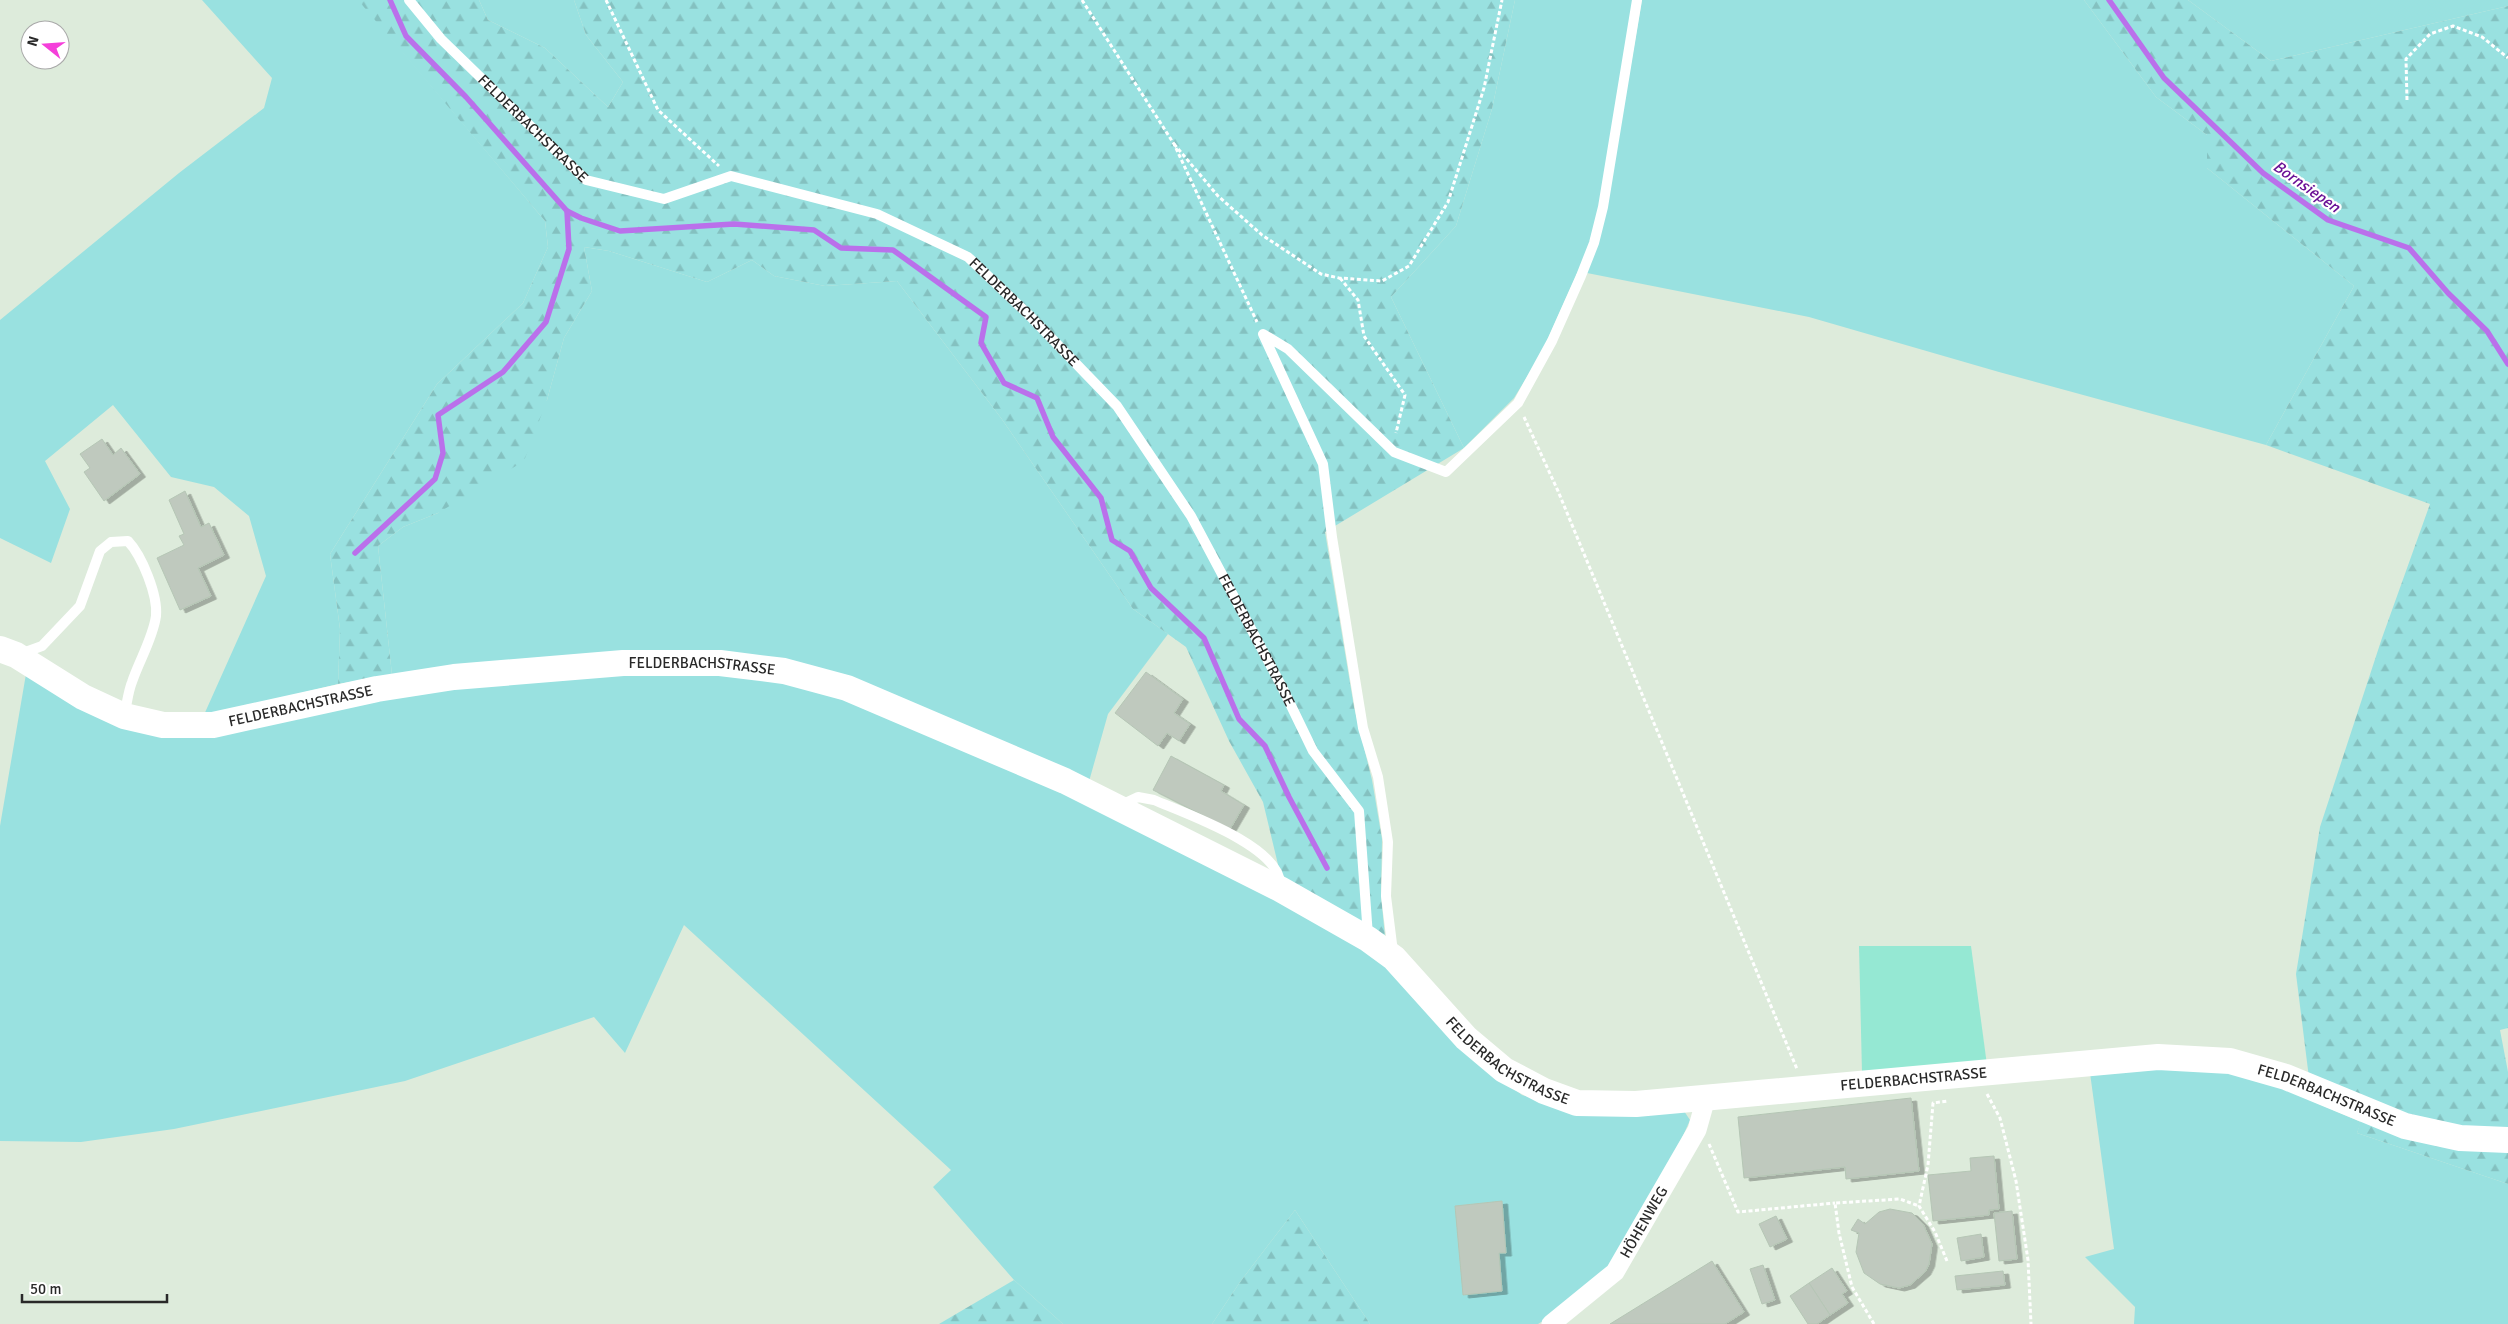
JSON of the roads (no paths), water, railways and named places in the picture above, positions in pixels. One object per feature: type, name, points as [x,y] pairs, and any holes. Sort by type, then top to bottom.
[{"type":"street","name":"FELDERBACHSTRASSE","points":[[8,652],[83,697],[124,716],[163,725],[214,725],[377,689],[454,676],[623,663],[720,663],[784,671],[846,688],[1065,781],[1280,889],[1368,939],[1394,958],[1466,1038],[1504,1070],[1544,1091],[1577,1103],[1636,1104],[1703,1109],[1805,1088],[1982,1089],[2158,1057],[2230,1061],[2286,1077],[2405,1126],[2460,1138],[2508,1140]]},
{"type":"street","name":"HÖHENWEG","points":[[1551,1324],[1615,1272],[1697,1130],[1703,1109]]},
{"type":"lane","name":"FELDERBACHSTRASSE","points":[[409,0],[441,39],[586,180],[664,198],[730,176],[877,214],[968,256],[1028,314],[1117,406],[1191,516],[1282,687],[1313,751],[1359,811],[1368,939]]},
{"type":"lane","points":[[1394,958],[1386,896],[1388,842],[1378,777],[1364,728],[1332,537],[1323,464],[1263,334],[1288,350],[1394,452],[1446,472],[1518,403],[1552,341],[1594,243],[1609,178],[1637,0]]},
{"type":"lane","points":[[8,652],[42,646],[80,606],[100,551],[111,542],[128,541],[136,549],[146,573],[156,604],[156,617],[131,684],[124,716]]},
{"type":"waterway","points":[[390,0],[406,36],[466,97],[567,211],[581,218],[620,231],[734,224],[814,230],[841,248],[893,250],[986,317],[981,343],[1004,383],[1037,398],[1053,437],[1101,498],[1112,540],[1130,551],[1151,588],[1204,638],[1239,719],[1265,746],[1289,797],[1327,868]]},
{"type":"waterway","name":"Bornsiepen","points":[[2109,0],[2164,78],[2263,173],[2328,220],[2409,248],[2448,293],[2487,331],[2508,364]]},
{"type":"waterway","points":[[355,553],[435,479],[443,453],[438,415],[503,372],[546,322],[569,249],[567,211]]}]
